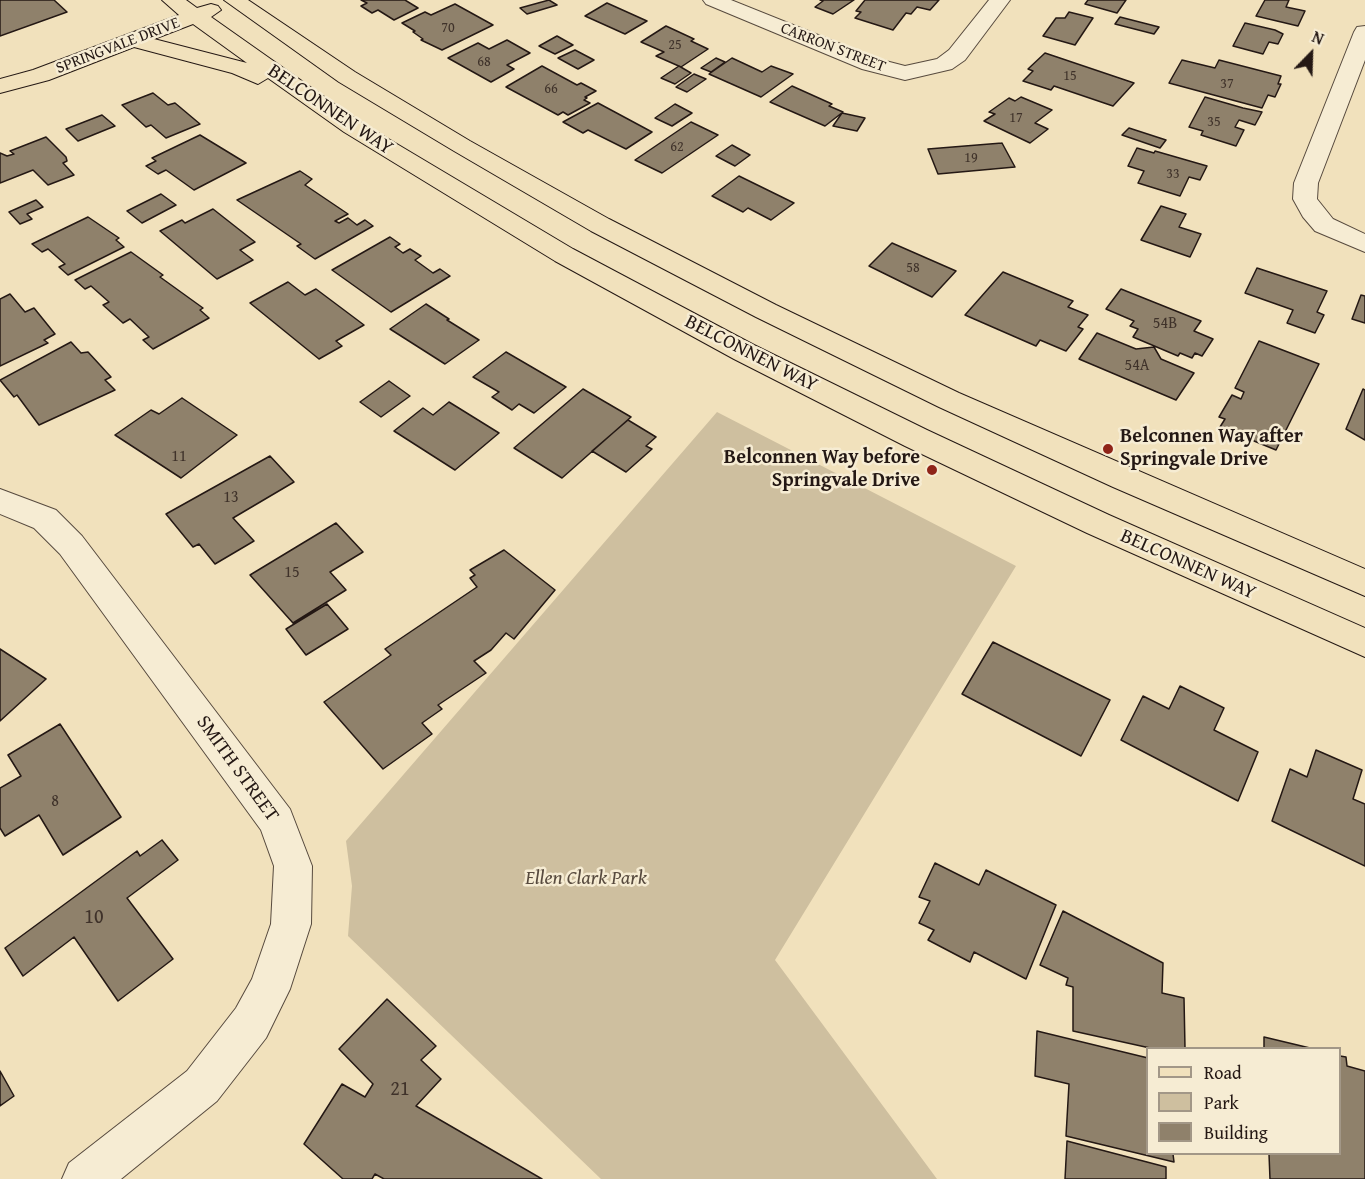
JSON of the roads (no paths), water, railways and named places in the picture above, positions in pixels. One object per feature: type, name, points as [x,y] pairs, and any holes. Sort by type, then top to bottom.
[{"type":"main road","name":"SPRINGVALE DRIVE","points":[[0,80],[189,6],[235,0]]},
{"type":"main road","name":"BELCONNEN WAY","points":[[235,0],[347,77],[462,147],[600,225],[766,311],[949,400],[1124,479],[1365,583]]},
{"type":"main road","name":"SPRINGVALE DRIVE","points":[[0,86],[41,75],[133,40],[189,6]]},
{"type":"main road","name":"BELCONNEN WAY","points":[[189,6],[352,127],[564,255],[781,371],[1098,524],[1365,643]]},
{"type":"main road","points":[[133,40],[240,68],[352,127]]},
{"type":"main road","points":[[673,314],[710,282]]},
{"type":"street","name":"CARRON STREET","points":[[713,0],[870,64],[905,73],[944,64],[957,55],[1000,0]]},
{"type":"street","points":[[1365,32],[1305,186],[1305,199],[1312,212],[1324,225],[1365,244]]},
{"type":"street","name":"SMITH STREET","points":[[0,501],[45,519],[71,545],[277,821],[293,866],[291,924],[269,989],[251,1023],[202,1086],[85,1179]]},
{"type":"place","name":"Belconnen Way after Springvale Drive","points":[[1108,449]]},
{"type":"place","name":"Belconnen Way before Springvale Drive","points":[[932,470]]},
{"type":"park label","name":"Ellen Clark Park","points":[[586,879]]}]
